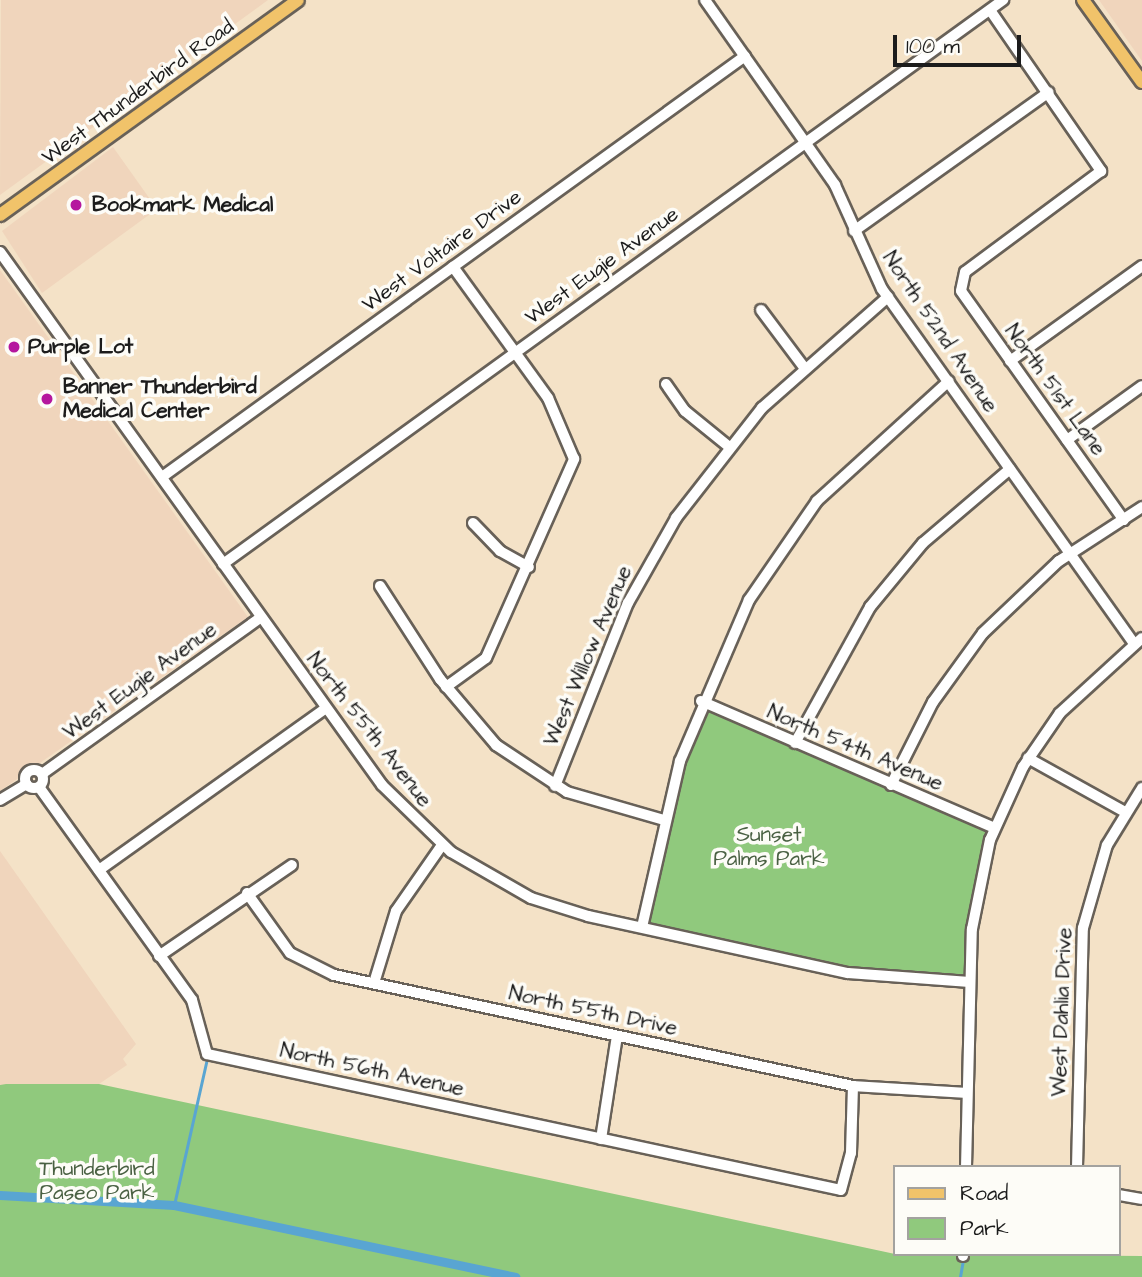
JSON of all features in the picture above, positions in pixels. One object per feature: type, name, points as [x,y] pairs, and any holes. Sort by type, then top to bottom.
[{"type":"main road","points":[[1083,0],[1142,82]]},
{"type":"main road","name":"West Thunderbird Road","points":[[0,215],[296,1]]},
{"type":"street","name":"North 52nd Avenue","points":[[705,0],[806,142],[888,297],[1070,554],[1138,641]]},
{"type":"street","name":"West Eugie Avenue","points":[[223,565],[1003,0]]},
{"type":"street","points":[[855,231],[1049,92],[990,10]]},
{"type":"street","name":"West Voltaire Drive","points":[[162,477],[745,56]]},
{"type":"street","name":"North 51st Lane","points":[[1049,92],[1101,171],[959,281],[1010,361],[1124,520]]},
{"type":"street","name":"North 55th Avenue","points":[[0,252],[325,709],[382,785],[443,845],[531,898],[642,927],[848,972],[970,982]]},
{"type":"street","points":[[1010,361],[1142,266]]},
{"type":"street","points":[[446,687],[486,658],[529,568],[575,459],[555,410],[453,267]]},
{"type":"street","name":"West Willow Avenue","points":[[555,786],[634,592],[728,446],[803,366],[888,297]]},
{"type":"street","points":[[761,310],[803,366]]},
{"type":"street","points":[[642,927],[664,820],[701,701],[749,600],[817,501],[949,382]]},
{"type":"street","points":[[667,384],[685,411],[728,446]]},
{"type":"street","points":[[1067,439],[1142,386]]},
{"type":"street","points":[[795,743],[836,661],[877,598],[942,525],[1010,469]]},
{"type":"street","points":[[891,785],[964,656],[1009,605],[1070,554],[1142,507]]},
{"type":"street","points":[[473,523],[500,551],[529,568]]},
{"type":"street","points":[[380,586],[446,687],[496,746],[555,786],[664,820]]},
{"type":"street","name":"West Eugie Avenue","points":[[0,800],[27,784],[29,772],[42,774],[260,618]]},
{"type":"street","points":[[965,1165],[974,907],[994,828],[1028,758],[1074,697],[1138,641]]},
{"type":"street","name":"North 54th Avenue","points":[[701,701],[994,828]]},
{"type":"street","points":[[99,870],[325,709]]},
{"type":"street","points":[[1028,758],[1125,812]]},
{"type":"street","points":[[27,784],[39,786],[42,774]]},
{"type":"street","name":"North 56th Avenue","points":[[39,786],[197,1010],[207,1054],[841,1190],[851,1153],[853,1086]]},
{"type":"street","name":"West Dahlia Drive","points":[[1077,1165],[1083,928],[1099,866],[1125,812],[1142,788]]},
{"type":"street","points":[[374,983],[396,911],[443,845]]},
{"type":"street","points":[[159,956],[247,893],[292,865]]},
{"type":"street","name":"North 55th Drive","points":[[247,893],[305,965],[374,983],[853,1086],[967,1093]]},
{"type":"street","points":[[601,1139],[617,1036]]},
{"type":"street","points":[[1121,1195],[1142,1199]]},
{"type":"shaded area","points":[[1,0],[268,0],[0,195]]},
{"type":"shaded area","points":[[1099,0],[1142,0],[1142,61]]},
{"type":"shaded area","points":[[113,147],[157,209],[42,293],[2,231]]},
{"type":"shaded area","points":[[0,270],[248,617],[0,791]]},
{"type":"shaded area","points":[[0,851],[136,1044],[123,1059],[127,1065],[99,1084],[0,1085]]},
{"type":"green space","name":"Sunset Palms Park","points":[[701,701],[994,828],[983,865],[970,982],[881,977],[642,927]]},
{"type":"green space","name":"Thunderbird Paseo Park","points":[[99,1084],[894,1254],[894,1256],[1142,1256],[1142,1277],[0,1277],[0,1085]]},
{"type":"waterway","points":[[174,1205],[207,1058]]},
{"type":"waterway","points":[[0,1195],[174,1205],[515,1277]]},
{"type":"waterway","points":[[960,1277],[963,1260]]},
{"type":"place","name":"Bookmark Medical","points":[[76,205]]},
{"type":"place","name":"Purple Lot","points":[[14,347]]},
{"type":"place","name":"Banner Thunderbird Medical Center","points":[[47,399]]}]
